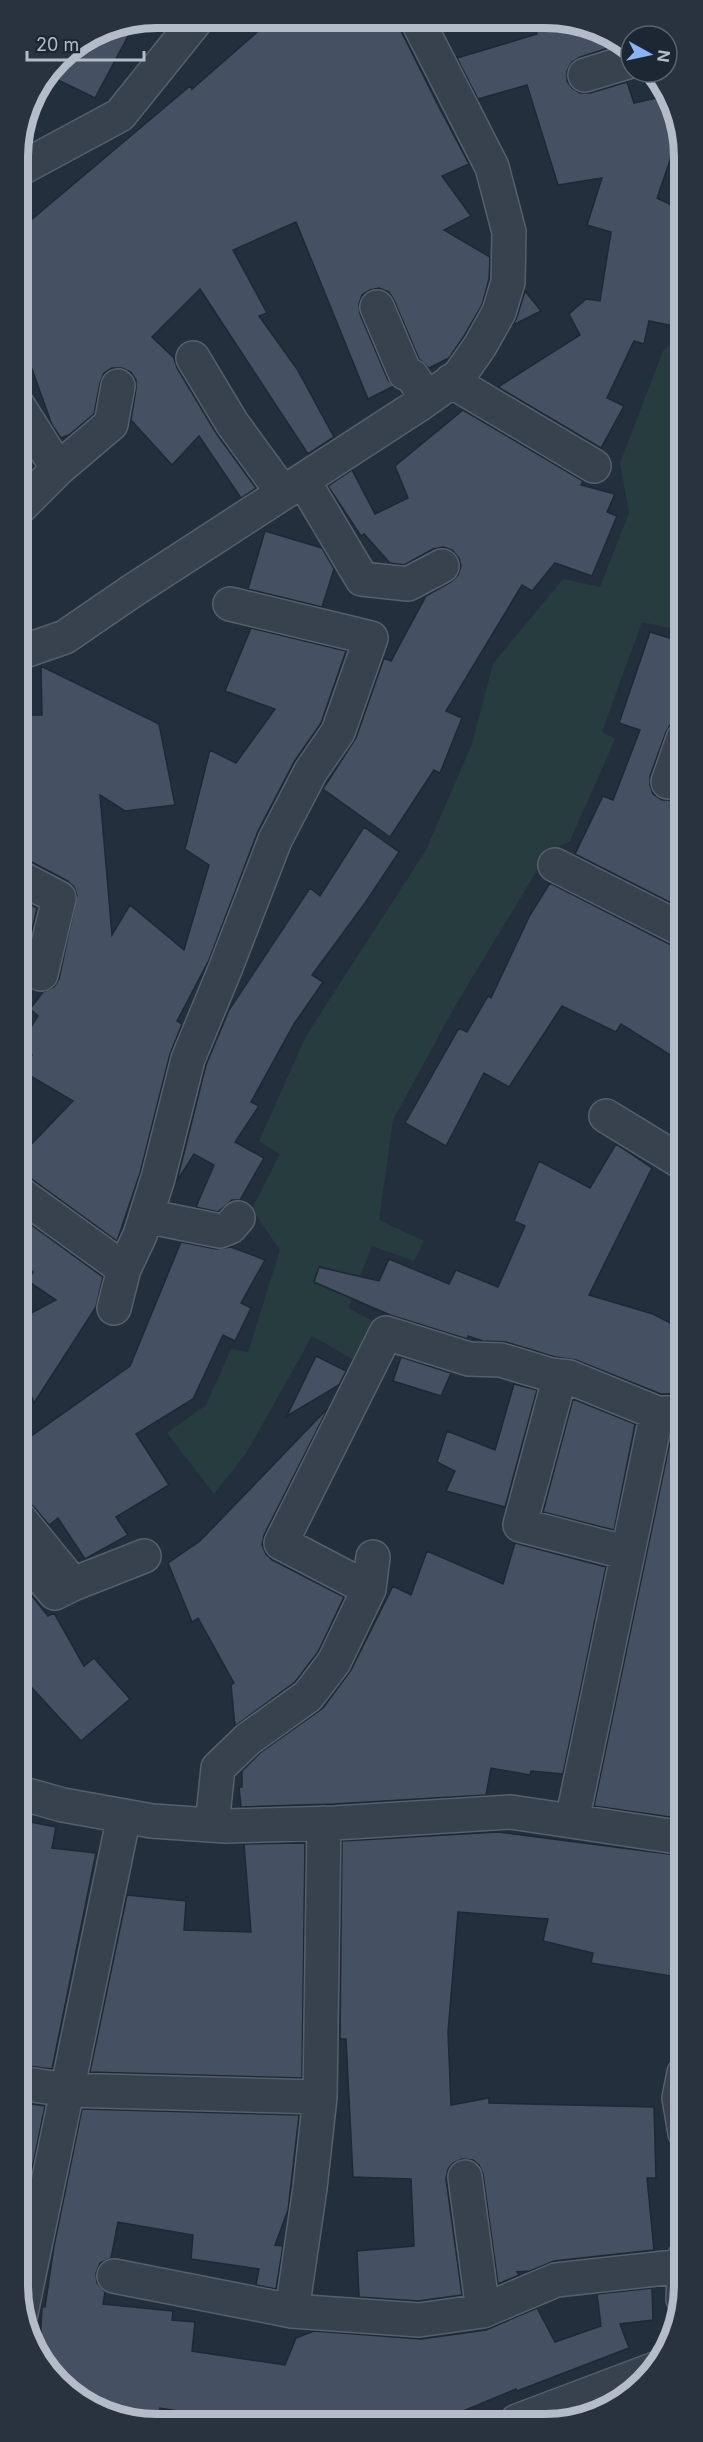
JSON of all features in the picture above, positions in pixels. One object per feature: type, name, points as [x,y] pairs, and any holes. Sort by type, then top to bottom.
[{"type":"street","points":[[29,155],[120,115],[190,28]]},
{"type":"street","points":[[29,650],[65,637],[245,524],[293,486],[459,375],[480,346],[499,312],[508,282],[509,232],[492,168],[421,28]]},
{"type":"street","points":[[585,75],[619,65]]},
{"type":"street","points":[[377,307],[405,373],[594,466]]},
{"type":"street","points":[[193,358],[232,423],[293,486],[362,579],[408,584],[442,566]]},
{"type":"street","points":[[29,498],[58,469],[111,424],[118,386]]},
{"type":"street","points":[[29,423],[58,469]]},
{"type":"street","points":[[114,1308],[124,1269],[143,1225],[158,1178],[188,1059],[275,840],[311,771],[338,732],[371,638],[230,604]]},
{"type":"street","points":[[668,782],[674,765]]},
{"type":"street","points":[[555,866],[674,926]]},
{"type":"street","points":[[29,883],[59,898],[41,974]]},
{"type":"street","points":[[606,1116],[674,1157]]},
{"type":"street","points":[[29,1200],[124,1269]]},
{"type":"street","points":[[143,1225],[220,1231],[230,1227],[238,1218]]},
{"type":"street","points":[[369,1589],[281,1543],[386,1333],[469,1359],[501,1360],[564,1376],[670,1413],[628,1553],[572,1821]]},
{"type":"street","points":[[564,1376],[520,1526],[628,1553]]},
{"type":"street","points":[[28,1529],[73,1584]]},
{"type":"street","points":[[28,1561],[55,1593],[144,1556]]},
{"type":"street","points":[[212,1825],[218,1768],[248,1738],[308,1696],[334,1662],[369,1589],[373,1557]]},
{"type":"street","points":[[28,1795],[63,1805],[152,1821],[212,1825],[324,1823],[511,1812],[674,1836]]},
{"type":"street","points":[[28,2279],[124,1816]]},
{"type":"street","points":[[292,2311],[310,2188],[320,2097],[324,1823]]},
{"type":"street","points":[[28,2084],[67,2090],[320,2097]]},
{"type":"street","points":[[465,2177],[483,2311]]},
{"type":"street","points":[[114,2276],[292,2311],[419,2319],[483,2311],[556,2280],[674,2262]]},
{"type":"street","points":[[536,2414],[637,2376]]},
{"type":"green space","points":[[674,341],[674,629],[642,622],[602,732],[615,739],[570,841],[548,852],[454,1008],[393,1120],[379,1220],[424,1241],[414,1261],[372,1246],[348,1308],[377,1323],[354,1360],[312,1336],[247,1452],[214,1494],[167,1433],[206,1405],[231,1349],[248,1352],[280,1250],[252,1209],[280,1154],[259,1141],[306,1036],[426,850],[472,744],[493,664],[563,579],[600,587],[629,513],[620,463],[663,351]]},
{"type":"building","points":[[262,28],[400,28],[469,164],[442,176],[471,216],[444,230],[490,257],[489,279],[482,305],[449,358],[429,368],[419,359],[389,292],[379,288],[362,295],[359,304],[360,314],[388,380],[394,386],[368,399],[296,222],[233,250],[267,313],[259,316],[297,369],[334,437],[308,454],[200,289],[152,337],[174,358],[177,368],[216,433],[256,488],[241,498],[199,436],[172,465],[131,420],[136,380],[131,372],[122,368],[112,368],[104,373],[94,414],[69,435],[61,438],[52,425],[29,360],[29,222],[190,86],[192,89]]},
{"type":"building","points":[[535,28],[571,31],[587,35],[612,47],[580,57],[572,62],[567,71],[567,81],[572,88],[580,93],[590,93],[628,84],[634,103],[659,97],[668,116],[674,150],[657,198],[674,206],[674,243],[671,251],[674,252],[674,326],[649,321],[644,344],[634,341],[607,398],[624,406],[601,448],[498,387],[580,335],[569,314],[586,299],[600,301],[611,232],[587,225],[602,178],[558,185],[527,85],[478,99],[457,58],[537,34]]},
{"type":"building","points":[[130,32],[95,98],[55,79],[86,50],[108,38]]},
{"type":"building","points":[[525,291],[541,311],[513,325],[517,317]]},
{"type":"building","points":[[463,410],[583,481],[581,485],[615,494],[607,512],[617,516],[592,576],[555,563],[532,591],[522,585],[446,711],[462,718],[440,773],[434,770],[390,837],[323,789],[356,738],[384,658],[391,661],[426,596],[451,582],[458,575],[461,566],[459,558],[452,550],[443,547],[433,549],[404,565],[390,563],[364,534],[361,536],[328,486],[352,470],[375,514],[408,498],[395,466]]},
{"type":"building","points":[[265,531],[322,548],[334,569],[322,607],[248,589]]},
{"type":"building","points":[[251,628],[346,651],[321,723],[294,762],[258,831],[209,960],[177,1021],[182,1024],[170,1054],[140,1173],[117,1241],[29,1178],[29,1147],[73,1101],[29,1075],[29,1060],[32,1055],[29,1052],[29,1031],[38,1016],[30,1009],[43,992],[54,987],[59,979],[77,895],[74,887],[68,881],[29,860],[29,715],[42,715],[41,666],[159,724],[175,805],[125,811],[100,795],[112,935],[130,905],[184,950],[209,865],[185,849],[210,750],[236,763],[275,709],[225,691]]},
{"type":"building","points":[[650,632],[674,639],[674,723],[666,732],[650,776],[650,785],[653,794],[662,800],[674,799],[674,904],[575,854],[603,796],[613,800],[640,730],[619,723]]},
{"type":"building","points":[[364,827],[399,852],[312,975],[323,982],[294,1024],[251,1102],[259,1106],[235,1142],[264,1158],[240,1200],[232,1200],[218,1212],[196,1207],[214,1165],[194,1154],[177,1181],[206,1065],[229,1010],[310,888],[320,896]]},
{"type":"building","points":[[550,883],[674,946],[674,1057],[621,1024],[616,1032],[562,1006],[509,1087],[484,1073],[446,1146],[405,1123],[459,1028],[467,1032],[488,996],[491,998],[530,915]]},
{"type":"building","points":[[29,903],[37,908],[29,945]]},
{"type":"building","points":[[616,1144],[652,1168],[589,1295],[653,1314],[674,1325],[674,1394],[661,1394],[576,1360],[555,1357],[506,1342],[483,1341],[468,1336],[467,1339],[390,1315],[314,1282],[319,1267],[379,1281],[389,1259],[449,1284],[456,1270],[498,1287],[525,1226],[514,1221],[539,1161],[590,1188]]},
{"type":"building","points":[[28,1223],[103,1277],[96,1307],[34,1403],[28,1389],[28,1315],[56,1300],[28,1281],[33,1272],[28,1269]]},
{"type":"building","points":[[181,1242],[216,1249],[231,1247],[265,1260],[241,1303],[251,1308],[235,1341],[223,1335],[193,1399],[136,1434],[169,1485],[116,1517],[128,1535],[85,1559],[58,1518],[49,1525],[28,1503],[28,1438],[130,1366]]},
{"type":"building","points":[[316,1356],[346,1371],[339,1385],[287,1416]]},
{"type":"building","points":[[401,1357],[451,1373],[441,1396],[393,1381]]},
{"type":"building","points":[[514,1384],[537,1390],[505,1507],[446,1491],[455,1471],[437,1462],[447,1431],[495,1450]]},
{"type":"building","points":[[573,1399],[635,1424],[614,1530],[543,1512]]},
{"type":"building","points":[[328,1408],[264,1535],[262,1545],[272,1560],[344,1597],[318,1652],[295,1682],[235,1726],[231,1685],[234,1683],[198,1618],[192,1622],[168,1563],[200,1541]]},
{"type":"building","points":[[672,1432],[674,1432],[674,1818],[594,1806]]},
{"type":"building","points":[[515,1543],[606,1567],[563,1774],[531,1771],[530,1775],[491,1768],[486,1795],[241,1807],[239,1787],[242,1787],[242,1771],[260,1753],[323,1708],[351,1670],[393,1586],[411,1595],[427,1551],[503,1584]]},
{"type":"building","points":[[28,1591],[48,1616],[54,1613],[84,1666],[94,1658],[130,1699],[81,1741],[28,1684]]},
{"type":"building","points":[[28,1822],[56,1827],[52,1848],[96,1853],[52,2069],[28,2066]]},
{"type":"building","points":[[498,1832],[674,1855],[674,1977],[591,1963],[593,1953],[543,1941],[548,1919],[458,1912],[448,2032],[451,2105],[489,2098],[489,2103],[654,2107],[656,2178],[647,2178],[654,2250],[554,2261],[530,2271],[517,2272],[519,2275],[498,2284],[483,2174],[479,2165],[473,2160],[462,2159],[453,2163],[448,2169],[446,2179],[462,2295],[418,2301],[359,2297],[357,2251],[414,2246],[411,2179],[353,2177],[346,2039],[340,2039],[342,1841]]},
{"type":"building","points":[[305,1843],[302,2078],[90,2072],[127,1895],[186,1901],[184,1930],[251,1932],[244,1844]]},
{"type":"building","points":[[28,2103],[45,2106],[28,2189]]},
{"type":"building","points":[[82,2109],[299,2115],[288,2210],[275,2245],[283,2246],[276,2289],[256,2285],[259,2269],[191,2259],[193,2235],[118,2222],[111,2258],[100,2263],[96,2273],[97,2283],[105,2292],[103,2304],[173,2311],[172,2320],[195,2322],[192,2351],[285,2365],[296,2338],[314,2331],[421,2339],[486,2330],[537,2308],[555,2342],[601,2326],[597,2294],[652,2288],[653,2320],[620,2324],[629,2348],[517,2391],[516,2389],[456,2414],[197,2414],[160,2408],[159,2414],[132,2411],[116,2407],[79,2387],[55,2363],[42,2341],[42,2307],[45,2307],[54,2246]]}]
